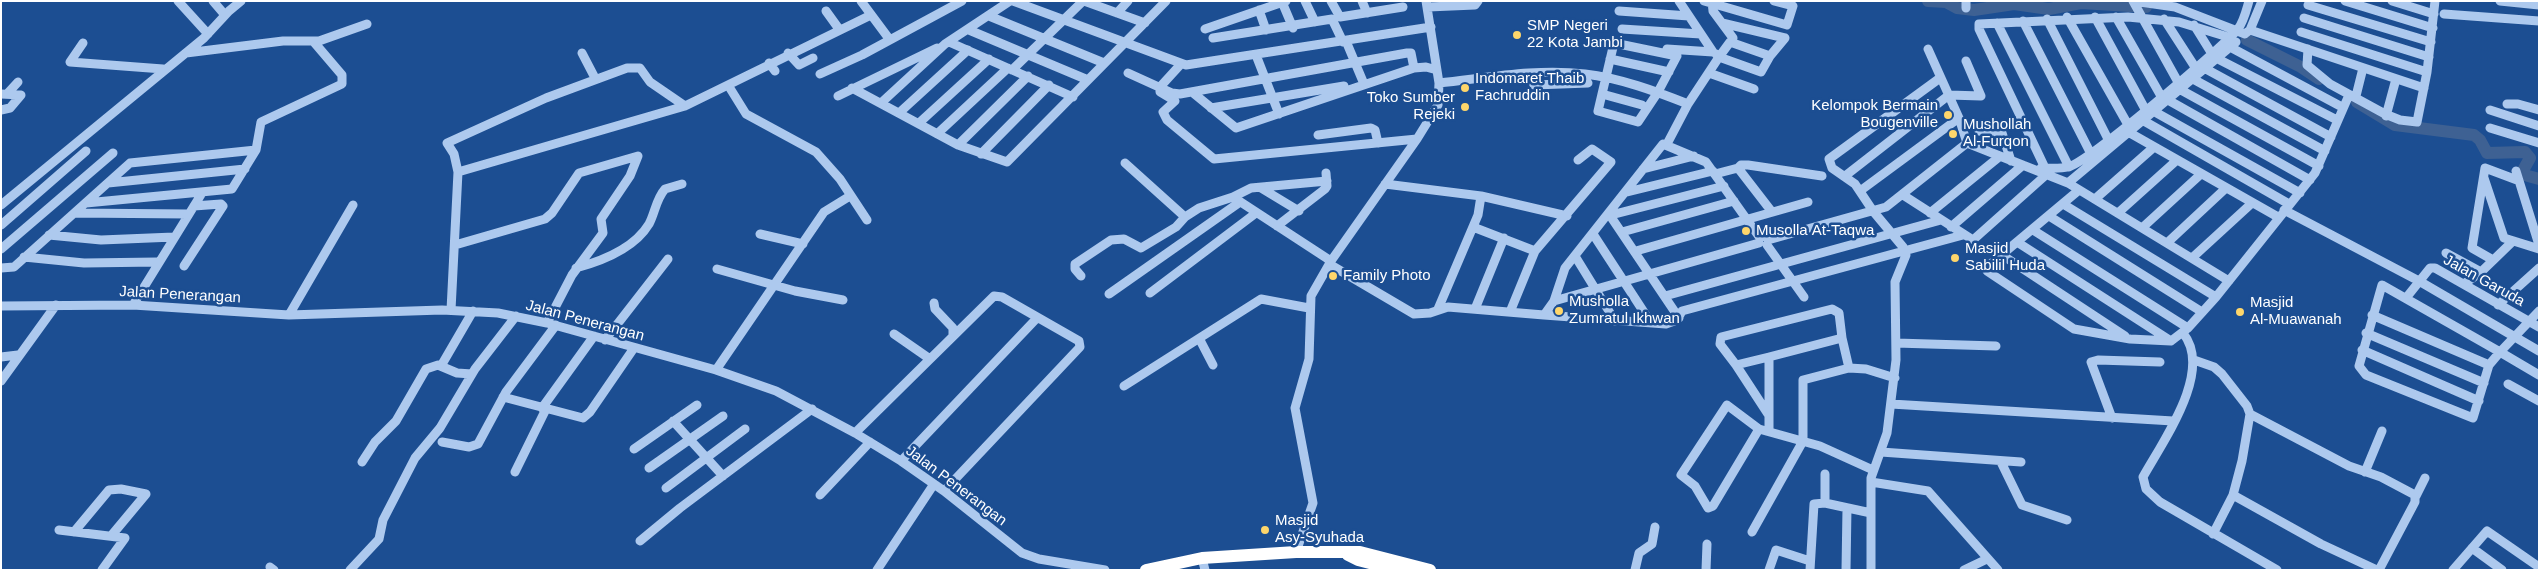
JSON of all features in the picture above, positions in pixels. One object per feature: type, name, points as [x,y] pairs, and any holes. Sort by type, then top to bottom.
[{"type":"highway","points":[[1146,570],[1296,552],[1344,552],[1371,553],[1430,570]]},
{"type":"highway","points":[[1344,552],[1358,560],[1397,570]]},
{"type":"street","points":[[178,1],[208,34]]},
{"type":"street","points":[[213,1],[225,15]]},
{"type":"street","points":[[1,205],[163,69],[208,34],[241,1]]},
{"type":"street","points":[[861,1],[890,40]]},
{"type":"street","points":[[820,74],[890,40],[962,1]]},
{"type":"street","points":[[838,96],[947,43],[1012,1],[1126,41],[1181,64],[1209,64],[1431,27]]},
{"type":"street","points":[[1117,13],[1128,1]]},
{"type":"street","points":[[852,88],[958,145],[1009,162],[1166,1]]},
{"type":"street","points":[[1206,30],[1237,17],[1286,1]]},
{"type":"street","points":[[1305,1],[1315,22]]},
{"type":"street","points":[[1331,1],[1340,18],[1397,5]]},
{"type":"street","points":[[1362,1],[1367,12]]},
{"type":"street","points":[[1296,552],[1313,498],[1295,408],[1309,359],[1309,308],[1314,290],[1330,262],[1417,139],[1438,105],[1439,83],[1427,4],[1475,5],[1478,1]]},
{"type":"street","points":[[1679,1],[1716,55]]},
{"type":"street","points":[[1709,2],[1787,25],[1794,6],[1774,1]]},
{"type":"street","points":[[2238,37],[2249,1]]},
{"type":"street","points":[[2344,1],[2433,28]]},
{"type":"street","points":[[2392,1],[2434,14]]},
{"type":"street","points":[[2308,49],[2307,65],[2317,76],[2386,116],[2417,122],[2427,72],[2435,1]]},
{"type":"street","points":[[2502,1],[2539,5]]},
{"type":"street","points":[[2502,1],[2513,19]]},
{"type":"street","points":[[937,134],[1064,20],[1088,2],[1146,23]]},
{"type":"street","points":[[1282,2],[1293,26]]},
{"type":"street","points":[[1709,2],[1731,40],[1770,56]]},
{"type":"street","points":[[1928,49],[1959,118],[1967,143],[1999,157],[2034,169],[2046,171],[2069,167],[2090,154],[2145,109],[2165,98],[2179,86],[2195,67],[2215,56],[2238,37],[2259,2]]},
{"type":"street","points":[[2297,46],[2308,3],[2431,42]]},
{"type":"street","points":[[2134,4],[2175,7],[2238,37],[2342,107]]},
{"type":"street","points":[[2134,4],[2179,86],[2319,166]]},
{"type":"street","points":[[1259,10],[1266,30]]},
{"type":"street","points":[[826,11],[839,29]]},
{"type":"street","points":[[1619,11],[1689,16]]},
{"type":"street","points":[[2444,14],[2539,21]]},
{"type":"street","points":[[458,172],[685,106],[788,53],[871,15]]},
{"type":"street","points":[[989,16],[1104,63]]},
{"type":"street","points":[[1237,17],[1244,34]]},
{"type":"street","points":[[2067,17],[2127,123]]},
{"type":"street","points":[[2229,281],[2046,171],[1979,29],[1982,23],[2067,17],[2141,17],[2164,19],[2238,37],[2297,46],[2424,88]]},
{"type":"street","points":[[2116,17],[2165,98],[2310,180]]},
{"type":"street","points":[[2095,18],[2145,109]]},
{"type":"street","points":[[2304,18],[2429,57]]},
{"type":"street","points":[[2046,19],[2108,139]]},
{"type":"street","points":[[2164,19],[2195,67]]},
{"type":"street","points":[[1213,38],[1333,20],[1354,61],[1363,84]]},
{"type":"street","points":[[2023,21],[2090,154]]},
{"type":"street","points":[[1632,46],[1716,55],[1761,72],[1770,56],[1785,38],[1722,23]]},
{"type":"street","points":[[1997,23],[2069,167]]},
{"type":"street","points":[[183,54],[283,41],[313,41],[367,24]]},
{"type":"street","points":[[2194,25],[2215,56],[2337,120]]},
{"type":"street","points":[[1667,144],[1688,104],[1708,73],[1716,55],[1741,28]]},
{"type":"street","points":[[1622,29],[1701,34]]},
{"type":"street","points":[[969,30],[1088,80]]},
{"type":"street","points":[[2301,32],[2427,72]]},
{"type":"street","points":[[86,203],[232,189],[256,150],[261,122],[342,84],[342,75],[313,41]]},
{"type":"street","points":[[83,43],[70,62],[163,69]]},
{"type":"street","points":[[947,43],[968,50],[1073,96]]},
{"type":"street","points":[[881,103],[947,43]]},
{"type":"street","points":[[1614,43],[1677,56],[1658,92],[1638,122],[1599,112],[1614,43]]},
{"type":"street","points":[[898,113],[968,50]]},
{"type":"street","points":[[1128,73],[1174,94],[1409,52],[1414,68]]},
{"type":"street","points":[[582,53],[595,78]]},
{"type":"street","points":[[788,53],[798,65],[813,58]]},
{"type":"street","points":[[1256,55],[1279,114]]},
{"type":"street","points":[[2179,86],[2193,79],[2206,69],[2215,56]]},
{"type":"street","points":[[1610,59],[1669,72]]},
{"type":"street","points":[[919,123],[989,60]]},
{"type":"street","points":[[1845,176],[1949,95],[1981,96],[1966,61]]},
{"type":"street","points":[[769,63],[775,71]]},
{"type":"street","points":[[1160,87],[1181,64]]},
{"type":"street","points":[[451,310],[458,172],[454,154],[447,143],[522,108],[595,78],[638,67],[650,82],[685,106]]},
{"type":"street","points":[[1192,92],[1236,128],[1414,68],[1426,67],[1437,70]]},
{"type":"street","points":[[2079,190],[2002,255],[1987,271],[2070,328],[2130,339],[2171,341],[2185,330],[2216,297],[2310,180],[2319,166],[2342,107],[2352,95],[2363,68]]},
{"type":"street","points":[[2206,69],[2330,137]]},
{"type":"street","points":[[1708,73],[1754,89]]},
{"type":"street","points":[[1439,83],[1530,74],[1534,85],[1589,82],[1605,79],[1658,92],[1688,104]]},
{"type":"street","points":[[958,145],[1028,76]]},
{"type":"street","points":[[1871,570],[1871,482],[1873,470],[1886,438],[1892,404],[1895,378],[1896,282],[1906,260],[1905,251],[1873,211],[1860,191],[1845,176],[1831,167],[1828,160],[1940,78]]},
{"type":"street","points":[[2193,79],[2325,151]]},
{"type":"street","points":[[2386,116],[2396,79]]},
{"type":"street","points":[[4,94],[18,82]]},
{"type":"street","points":[[1211,108],[1363,84]]},
{"type":"street","points":[[728,85],[746,114],[816,152],[840,179],[867,220]]},
{"type":"street","points":[[981,154],[1049,85]]},
{"type":"street","points":[[1160,87],[1160,92],[1176,101],[1163,112],[1167,120],[1214,159],[1417,139]]},
{"type":"street","points":[[1638,122],[1647,89]]},
{"type":"street","points":[[1,110],[10,108],[21,95],[4,94]]},
{"type":"street","points":[[1602,94],[1642,105]]},
{"type":"street","points":[[2068,184],[2155,112],[2165,98]]},
{"type":"street","points":[[2507,104],[2518,104],[2539,110]]},
{"type":"street","points":[[2490,110],[2539,126]]},
{"type":"street","points":[[2155,112],[2300,192]]},
{"type":"street","points":[[1860,191],[1959,118]]},
{"type":"street","points":[[2144,121],[2284,210],[2419,281],[2539,351]]},
{"type":"street","points":[[1318,135],[1371,128],[1375,130],[1378,143]]},
{"type":"street","points":[[2490,128],[2539,143]]},
{"type":"street","points":[[1979,131],[2002,133],[2011,161]]},
{"type":"street","points":[[2130,133],[2252,203],[2284,210]]},
{"type":"street","points":[[1554,301],[1886,207],[1967,143]]},
{"type":"street","points":[[1544,315],[1554,301],[1563,271],[1610,215],[1661,145],[1667,144],[1706,162],[1804,297]]},
{"type":"street","points":[[2095,199],[2154,147]]},
{"type":"street","points":[[1510,312],[1535,251],[1567,216],[1610,162],[1592,149],[1578,160]]},
{"type":"street","points":[[1,268],[14,267],[127,165],[134,162],[256,150]]},
{"type":"street","points":[[1,225],[86,151]]},
{"type":"street","points":[[1,249],[113,153]]},
{"type":"street","points":[[442,442],[469,448],[478,444],[503,397],[552,324],[576,268],[603,233],[602,219],[630,176],[638,156],[579,174],[552,213],[545,219],[455,245]]},
{"type":"street","points":[[1643,169],[1694,156]]},
{"type":"street","points":[[1930,213],[1999,157]]},
{"type":"street","points":[[2484,158],[2484,178],[2472,248],[2493,260]]},
{"type":"street","points":[[2118,213],[2177,160]]},
{"type":"street","points":[[1125,163],[1185,217]]},
{"type":"street","points":[[1627,192],[1738,168],[1740,165],[1822,176]]},
{"type":"street","points":[[1951,227],[2023,165]]},
{"type":"street","points":[[1738,168],[1772,212]]},
{"type":"street","points":[[2485,168],[2517,175],[2539,245]]},
{"type":"street","points":[[108,182],[245,169]]},
{"type":"street","points":[[1902,195],[1963,235],[1974,240],[2046,171]]},
{"type":"street","points":[[2142,228],[2201,174]]},
{"type":"street","points":[[1109,294],[1188,240],[1248,189],[1327,177],[1325,190],[1277,226]]},
{"type":"street","points":[[2484,178],[2504,237],[2512,242],[2539,250]]},
{"type":"street","points":[[576,268],[599,262],[627,247],[649,225],[661,192],[670,186],[682,184]]},
{"type":"street","points":[[1385,184],[1481,196],[1567,216]]},
{"type":"street","points":[[1610,215],[1724,186]]},
{"type":"street","points":[[1261,187],[1299,211]]},
{"type":"street","points":[[2167,243],[2226,188]]},
{"type":"street","points":[[133,305],[157,262],[202,193]]},
{"type":"street","points":[[716,370],[828,208],[850,196]]},
{"type":"street","points":[[1438,309],[1480,210],[1481,196]]},
{"type":"street","points":[[1081,276],[1075,269],[1075,264],[1106,242],[1124,239],[1140,248],[1176,227],[1185,217],[1202,206],[1236,200],[1410,312],[1418,314],[1448,306],[1564,318],[1666,324],[1679,318],[1682,311],[1963,235]]},
{"type":"street","points":[[1622,232],[1734,201]]},
{"type":"street","points":[[1636,251],[1808,202]]},
{"type":"street","points":[[2192,258],[2252,203]]},
{"type":"street","points":[[184,266],[223,206],[221,204],[194,206]]},
{"type":"street","points":[[2063,204],[2216,297]]},
{"type":"street","points":[[289,315],[353,205]]},
{"type":"street","points":[[75,213],[114,215],[188,214]]},
{"type":"street","points":[[1150,293],[1256,213]]},
{"type":"street","points":[[1610,215],[1636,251],[1679,318]]},
{"type":"street","points":[[2049,216],[2202,312]]},
{"type":"street","points":[[1665,296],[1941,220]]},
{"type":"street","points":[[1176,227],[1188,240]]},
{"type":"street","points":[[1473,227],[1535,251]]},
{"type":"street","points":[[2033,230],[2185,330],[2194,360],[2184,398],[2143,477],[2143,485],[2148,493],[2160,502],[2277,570]]},
{"type":"street","points":[[760,234],[803,244]]},
{"type":"street","points":[[1593,234],[1651,323]]},
{"type":"street","points":[[49,235],[101,240],[174,237]]},
{"type":"street","points":[[1474,309],[1504,238]]},
{"type":"street","points":[[2017,242],[2171,341]]},
{"type":"street","points":[[2464,284],[2481,272],[2512,242]]},
{"type":"street","points":[[2446,253],[2481,272]]},
{"type":"street","points":[[2002,255],[2130,339]]},
{"type":"street","points":[[1574,256],[1615,321]]},
{"type":"street","points":[[24,257],[84,263],[157,262]]},
{"type":"street","points":[[605,340],[668,259]]},
{"type":"street","name":"Jalan Garuda","points":[[2419,281],[2431,267],[2539,327]]},
{"type":"street","points":[[2498,305],[2539,268]]},
{"type":"street","points":[[717,269],[843,300]]},
{"type":"street","points":[[2406,298],[2419,281]]},
{"type":"street","points":[[2539,311],[2512,336],[2501,352],[2489,365],[2474,416],[2470,418],[2366,375],[2358,366],[2381,285],[2501,352],[2539,375]]},
{"type":"street","points":[[855,433],[994,296],[1002,297],[1079,341],[1080,347],[944,491]]},
{"type":"street","points":[[1124,386],[1200,340],[1261,299],[1309,308]]},
{"type":"street","points":[[934,303],[935,309],[954,329],[953,336]]},
{"type":"street","points":[[1,381],[56,304]]},
{"type":"street","name":"Jalan Penerangan","points":[[1,306],[56,304],[133,305],[289,315],[451,310],[516,316],[552,324],[716,370],[776,391],[855,433],[901,461],[944,491],[1022,553],[1051,562],[1105,570]]},
{"type":"street","points":[[1768,414],[1720,344],[1719,340],[1721,337],[1834,309],[1839,313],[1842,338],[1849,368]]},
{"type":"street","points":[[441,366],[473,311]]},
{"type":"street","points":[[2372,315],[2489,365]]},
{"type":"street","points":[[350,570],[379,539],[383,520],[415,458],[446,419],[472,374],[516,316]]},
{"type":"street","points":[[901,461],[1037,318]]},
{"type":"street","points":[[2366,333],[2484,383]]},
{"type":"street","points":[[894,334],[930,359]]},
{"type":"street","points":[[515,472],[544,408],[594,336]]},
{"type":"street","points":[[1736,365],[1842,338]]},
{"type":"street","points":[[1200,340],[1213,365]]},
{"type":"street","points":[[1896,343],[1996,346]]},
{"type":"street","points":[[503,397],[583,418],[590,412],[634,348]]},
{"type":"street","points":[[2362,350],[2479,401]]},
{"type":"street","points":[[1,356],[18,355]]},
{"type":"street","points":[[1769,357],[1768,414],[1764,430],[1713,506],[1708,508],[1695,486],[1681,476],[1724,406],[1730,406],[1764,430],[1830,450],[1873,470]]},
{"type":"street","points":[[2112,418],[2091,362],[2098,360],[2160,362]]},
{"type":"street","points":[[2194,360],[2214,368],[2222,374],[2247,406],[2250,414],[2242,462],[2233,495],[2213,534]]},
{"type":"street","points":[[362,462],[375,442],[396,421],[424,371],[430,366],[441,366],[457,373],[472,374]]},
{"type":"street","points":[[1752,532],[1803,441],[1803,380],[1849,368],[1866,369],[1895,378]]},
{"type":"street","points":[[2508,384],[2539,401]]},
{"type":"street","points":[[1892,404],[2173,421]]},
{"type":"street","points":[[634,449],[697,405]]},
{"type":"street","points":[[640,541],[812,409]]},
{"type":"street","points":[[2250,414],[2364,472],[2411,491],[2416,496]]},
{"type":"street","points":[[649,468],[723,416]]},
{"type":"street","points":[[673,421],[723,476]]},
{"type":"street","points":[[666,488],[745,430]]},
{"type":"street","points":[[2364,472],[2382,431]]},
{"type":"street","points":[[820,495],[870,442]]},
{"type":"street","points":[[1881,452],[2021,462]]},
{"type":"street","points":[[2001,462],[2022,505],[2067,520]]},
{"type":"street","points":[[1825,474],[1825,503]]},
{"type":"street","points":[[2233,495],[2313,540],[2378,570],[2425,478]]},
{"type":"street","points":[[1871,482],[1925,490],[1936,498],[1998,570]]},
{"type":"street","points":[[877,570],[934,484]]},
{"type":"street","points":[[74,532],[109,490],[149,491],[111,536]]},
{"type":"street","points":[[1769,570],[1776,550],[1810,565],[1813,505],[1817,502],[1871,513]]},
{"type":"street","points":[[1846,570],[1847,508]]},
{"type":"street","points":[[1635,570],[1639,553],[1652,545],[1655,527]]},
{"type":"street","points":[[59,530],[125,538],[124,542],[102,570]]},
{"type":"street","points":[[2453,570],[2485,531],[2490,531],[2539,567]]},
{"type":"street","points":[[1706,544],[1706,570]]},
{"type":"street","points":[[2472,548],[2502,570]]},
{"type":"street","points":[[1964,570],[1987,559]]},
{"type":"waterway","points":[[1928,1],[1946,2],[1957,8],[1974,10],[2014,4],[2049,9],[2081,3],[2146,7]]},
{"type":"waterway","points":[[2247,40],[2301,67],[2319,79]]},
{"type":"waterway","points":[[2357,102],[2395,125],[2474,135],[2480,140],[2487,153],[2525,152],[2530,158],[2521,174],[2539,179]]},
{"type":"place","name":"SMP Negeri 22 Kota Jambi","points":[[1517,35]]},
{"type":"place","name":"Indomaret Thaib Fachruddin","points":[[1465,88]]},
{"type":"place","name":"Toko Sumber Rejeki","points":[[1465,107]]},
{"type":"place","name":"Kelompok Bermain Bougenville","points":[[1948,115]]},
{"type":"place","name":"Mushollah Al-Furqon","points":[[1953,134]]},
{"type":"place","name":"Musolla At-Taqwa","points":[[1746,231]]},
{"type":"place","name":"Masjid Sabilil Huda","points":[[1955,258]]},
{"type":"place","name":"Family Photo","points":[[1333,276]]},
{"type":"place","name":"Musholla Zumratul Ikhwan","points":[[1559,311]]},
{"type":"place","name":"Masjid Al-Muawanah","points":[[2240,312]]},
{"type":"place","name":"Masjid Asy-Syuhada","points":[[1265,530]]}]
